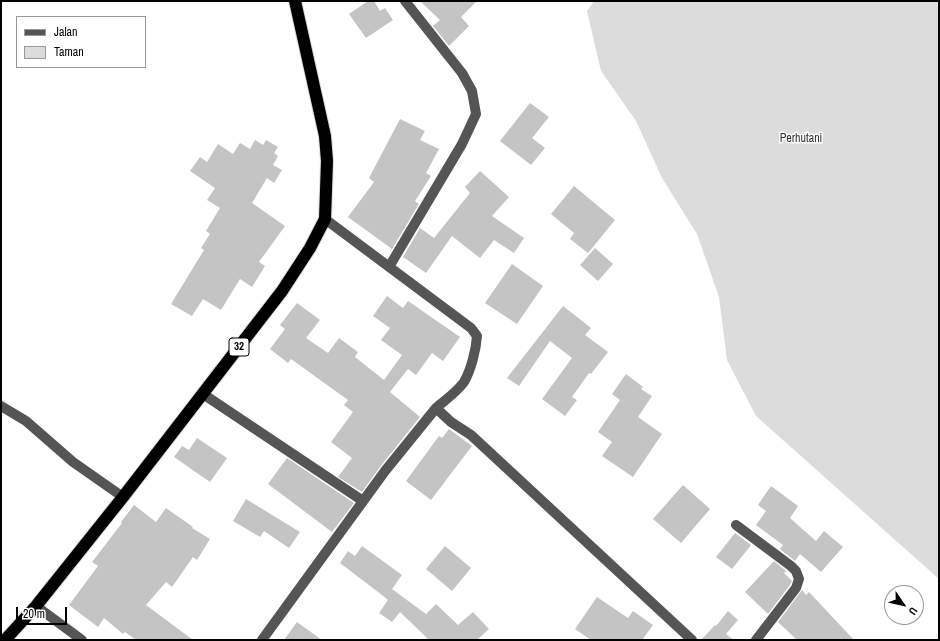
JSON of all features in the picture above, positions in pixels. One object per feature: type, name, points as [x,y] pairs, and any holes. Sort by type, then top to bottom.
[{"type":"highway","name":"32","points":[[5,640],[36,606],[123,497],[282,291],[310,248],[325,219],[327,185],[326,136],[295,1]]},
{"type":"street","points":[[389,267],[462,144],[476,114],[472,91],[462,73],[405,1]]},
{"type":"street","points":[[262,640],[385,471],[436,408],[450,397],[464,382],[475,351],[477,336],[471,328],[325,219]]},
{"type":"street","points":[[203,394],[363,501]]},
{"type":"street","points":[[1,406],[26,421],[73,462],[123,497]]},
{"type":"street","points":[[436,408],[451,422],[471,435],[692,640]]},
{"type":"street","points":[[736,526],[791,566],[796,571],[799,579],[796,588],[756,640]]},
{"type":"street","points":[[36,606],[82,640]]},
{"type":"green space","name":"Perhutani","points":[[594,1],[939,1],[939,579],[756,416],[727,360],[719,297],[697,234],[662,178],[636,121],[601,71],[587,11]]},
{"type":"building","points":[[368,1],[374,1],[380,11],[385,8],[393,20],[366,38],[349,14]]},
{"type":"building","points":[[420,1],[477,1],[461,17],[469,26],[449,46],[433,26],[440,20]]},
{"type":"building","points":[[530,103],[549,117],[532,138],[545,148],[531,165],[500,141]]},
{"type":"building","points":[[400,119],[425,131],[420,140],[439,149],[426,173],[431,176],[415,201],[419,204],[392,249],[348,217],[374,182],[369,178]]},
{"type":"building","points":[[255,140],[263,145],[266,140],[278,147],[274,153],[278,156],[273,165],[282,170],[274,183],[267,178],[252,203],[285,226],[259,262],[265,266],[252,287],[240,279],[221,310],[203,299],[192,316],[171,304],[204,250],[201,248],[210,234],[206,231],[220,208],[207,200],[215,188],[190,171],[200,157],[207,162],[218,144],[233,154],[240,143],[250,149]]},
{"type":"building","points":[[480,171],[509,197],[492,216],[524,238],[514,253],[494,240],[480,258],[452,236],[426,273],[403,257],[420,228],[434,238],[470,193],[465,187]]},
{"type":"building","points":[[574,186],[615,220],[588,253],[570,239],[574,233],[551,214]]},
{"type":"building","points":[[595,248],[613,264],[598,281],[580,265]]},
{"type":"building","points":[[512,264],[543,286],[517,324],[485,303]]},
{"type":"building","points":[[387,296],[403,308],[408,301],[460,337],[443,361],[432,353],[416,375],[408,369],[390,392],[420,417],[362,492],[338,477],[352,458],[331,442],[353,412],[344,405],[348,400],[291,359],[288,363],[270,349],[285,329],[280,325],[297,303],[320,320],[306,338],[328,353],[339,338],[358,352],[355,357],[384,380],[402,355],[381,340],[390,328],[373,316]]},
{"type":"building","points":[[563,306],[591,328],[585,335],[608,352],[591,374],[589,373],[572,397],[577,400],[565,416],[542,399],[572,358],[550,341],[519,386],[507,378]]},
{"type":"building","points":[[626,374],[643,387],[641,389],[652,396],[638,417],[662,434],[633,477],[602,456],[612,442],[598,432],[620,400],[612,394]]},
{"type":"building","points":[[449,429],[472,446],[431,500],[406,481],[439,436],[442,438]]},
{"type":"building","points":[[197,438],[227,458],[210,482],[174,457],[182,446],[189,450]]},
{"type":"building","points":[[287,458],[354,503],[332,532],[268,484]]},
{"type":"building","points":[[683,485],[710,509],[681,543],[653,519]]},
{"type":"building","points":[[771,486],[798,506],[790,518],[816,541],[824,531],[843,547],[821,572],[800,554],[795,561],[780,549],[783,545],[756,525],[766,511],[758,505]]},
{"type":"building","points":[[246,499],[300,532],[289,548],[264,531],[260,537],[233,521]]},
{"type":"building","points":[[134,505],[156,522],[166,508],[193,527],[192,528],[210,539],[197,560],[193,557],[172,587],[166,582],[146,605],[193,640],[136,640],[125,632],[123,634],[104,618],[98,627],[69,605],[98,566],[92,562]]},
{"type":"building","points":[[735,533],[751,545],[732,569],[716,557]]},
{"type":"building","points":[[362,546],[402,575],[392,589],[426,614],[436,604],[458,625],[473,612],[489,629],[477,640],[429,640],[400,612],[392,622],[379,613],[388,600],[340,563],[348,551],[355,556]]},
{"type":"building","points":[[445,546],[471,568],[452,591],[426,569]]},
{"type":"building","points":[[774,561],[786,571],[784,573],[792,581],[768,614],[745,592]]},
{"type":"building","points":[[802,590],[806,595],[809,592],[854,640],[797,640],[778,622]]},
{"type":"building","points":[[597,597],[628,618],[633,611],[653,625],[642,640],[591,640],[575,629]]},
{"type":"building","points":[[728,611],[738,620],[726,634],[734,640],[701,640],[715,625],[716,626]]},
{"type":"building","points":[[297,622],[322,640],[284,640]]}]
